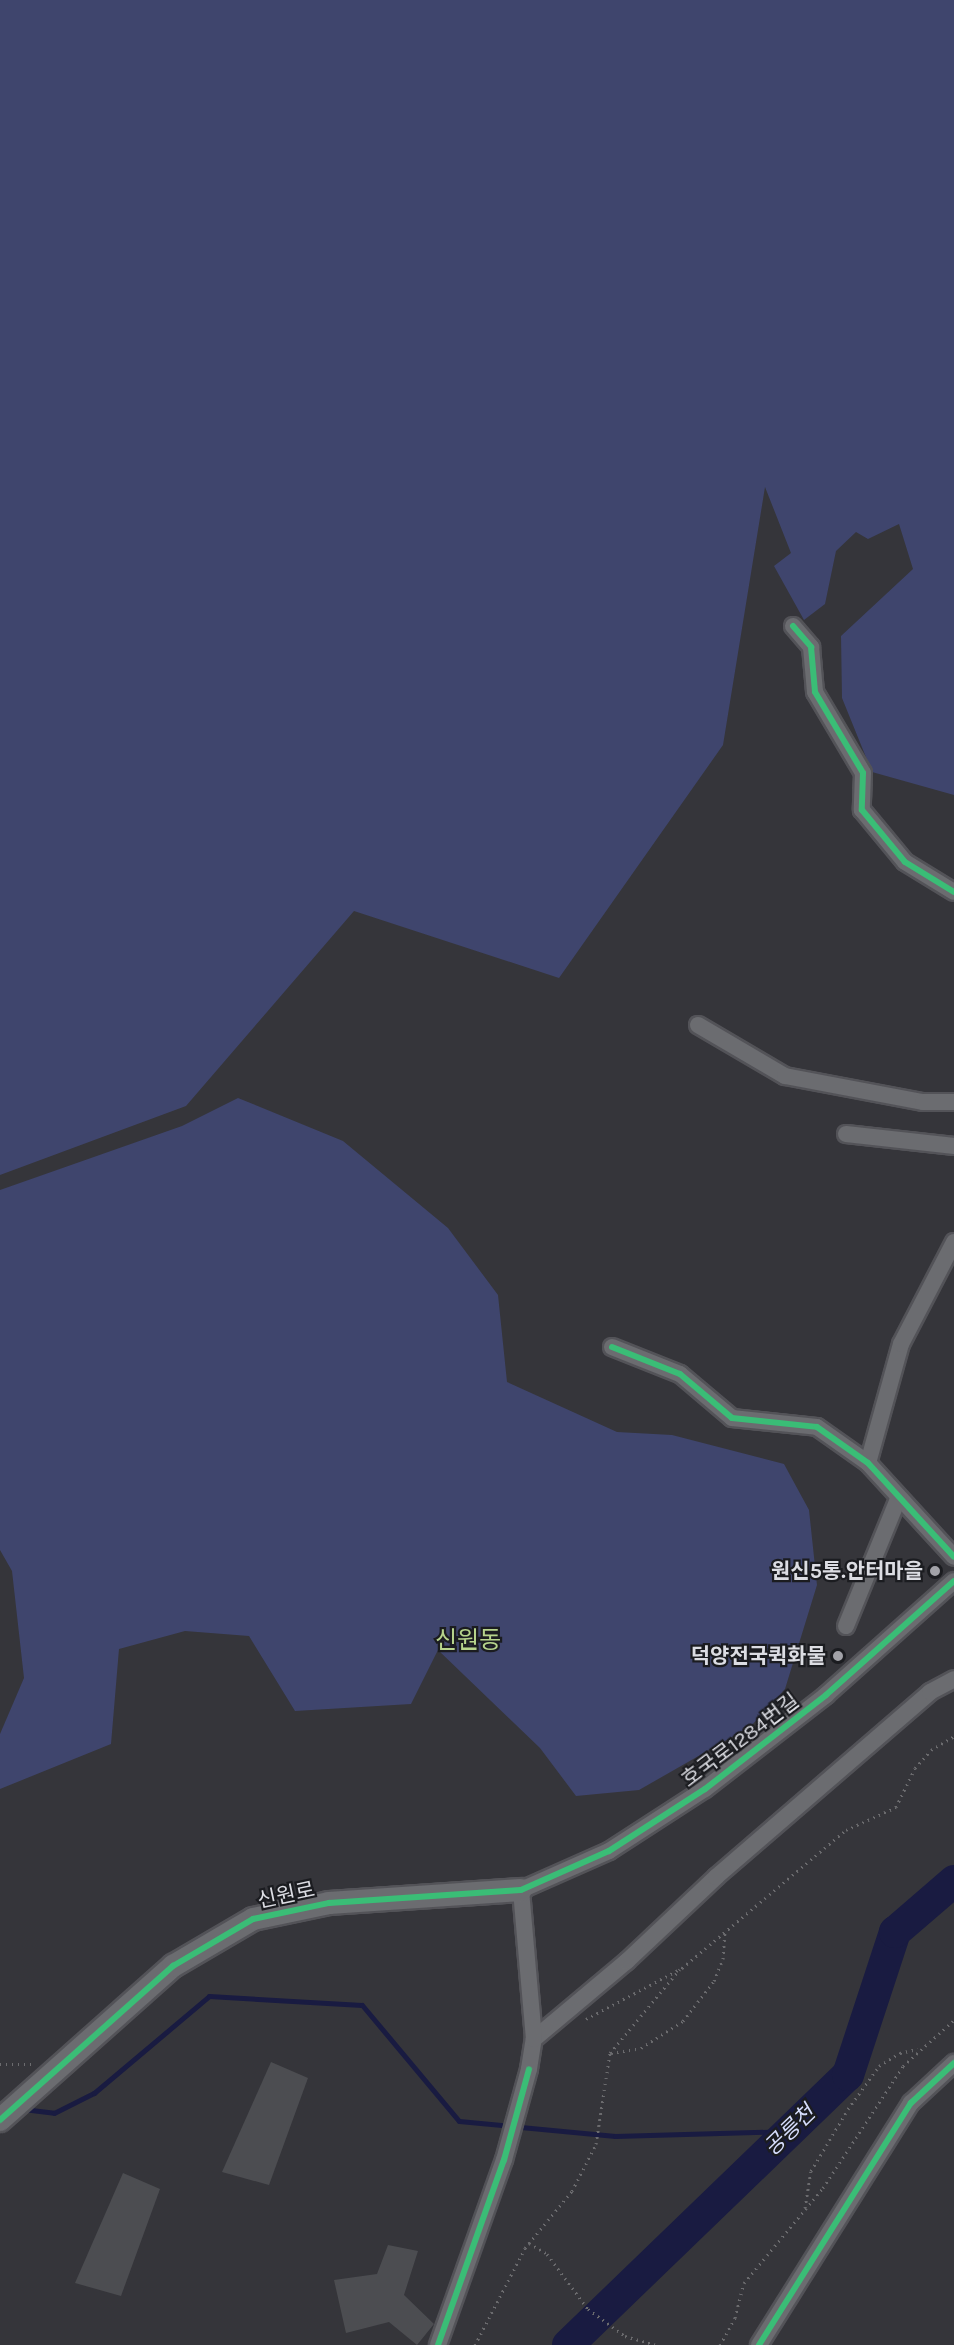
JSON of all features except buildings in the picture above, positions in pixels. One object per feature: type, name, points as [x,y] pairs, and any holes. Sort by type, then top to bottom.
[{"type":"street","points":[[793,627],[811,647],[815,692],[863,773],[862,810],[905,862],[954,892]]},
{"type":"street","points":[[698,1025],[784,1076],[923,1102],[954,1102]]},
{"type":"street","points":[[846,1134],[954,1146]]},
{"type":"street","points":[[868,1463],[901,1344],[954,1242]]},
{"type":"street","points":[[612,1347],[680,1374],[732,1418],[817,1427],[868,1463],[954,1557]]},
{"type":"street","points":[[846,1626],[899,1497]]},
{"type":"street","name":"호국로1284번길","points":[[521,1890],[609,1851],[705,1789],[826,1695],[954,1581]]},
{"type":"street","points":[[534,2038],[627,1961],[716,1877],[930,1692],[954,1679]]},
{"type":"street","points":[[438,2345],[504,2160],[529,2069],[534,2038],[521,1890]]},
{"type":"street","name":"신원로","points":[[0,2120],[41,2072],[172,1966],[253,1919],[329,1903],[521,1890]]},
{"type":"street","points":[[759,2345],[911,2103],[954,2063]]},
{"type":"path","points":[[475,2345],[530,2242],[572,2191],[596,2144],[610,2053],[682,1968],[846,1830],[896,1807],[915,1768],[931,1750],[954,1736]]},
{"type":"path","points":[[610,2053],[640,2048],[683,2021],[714,1981],[723,1959],[725,1933]]},
{"type":"path","points":[[576,2023],[682,1968]]},
{"type":"path","points":[[720,2345],[735,2318],[744,2283],[804,2210],[903,2066],[920,2048],[954,2020]]},
{"type":"path","points":[[804,2210],[811,2171],[848,2109],[879,2066],[900,2053],[920,2048]]},
{"type":"path","points":[[0,2064],[41,2072]]},
{"type":"path","points":[[530,2242],[548,2254],[588,2309],[625,2336],[657,2345]]},
{"type":"shaded area","points":[[0,0],[954,0],[954,795],[872,772],[842,698],[841,636],[913,569],[899,524],[868,539],[856,532],[836,551],[825,604],[804,620],[774,566],[791,553],[765,487],[723,745],[559,978],[354,911],[186,1106],[0,1175]]},
{"type":"shaded area","points":[[238,1098],[343,1141],[448,1228],[498,1295],[507,1382],[617,1432],[672,1435],[784,1464],[809,1510],[817,1585],[785,1689],[751,1726],[639,1790],[576,1796],[540,1748],[438,1650],[411,1704],[295,1711],[249,1636],[185,1631],[119,1649],[111,1744],[0,1789],[0,1734],[24,1678],[12,1571],[0,1550],[0,1190],[182,1126]]},
{"type":"waterway","name":"공릉천","points":[[568,2345],[848,2075],[895,1932],[954,1881]]},
{"type":"waterway","points":[[23,2109],[54,2113],[94,2093],[209,1996],[362,2005],[459,2121],[615,2136],[789,2131]]},
{"type":"cycle path","points":[[793,626],[811,647],[815,692],[863,773],[862,810],[905,862],[954,892]]},
{"type":"cycle path","points":[[612,1347],[680,1374],[732,1418],[817,1427],[868,1463],[954,1557]]},
{"type":"cycle path","points":[[0,2120],[173,1966],[253,1919],[329,1903],[521,1890],[609,1851],[705,1789],[826,1695],[954,1581]]},
{"type":"cycle path","points":[[759,2345],[911,2103],[954,2063]]},
{"type":"cycle path","points":[[438,2345],[504,2160],[529,2069]]},
{"type":"place","name":"원신5통.안터마을","points":[[935,1571]]},
{"type":"place","name":"덕양전국퀵화물","points":[[838,1656]]},
{"type":"district","name":"신원동","points":[[468,1641]]}]
